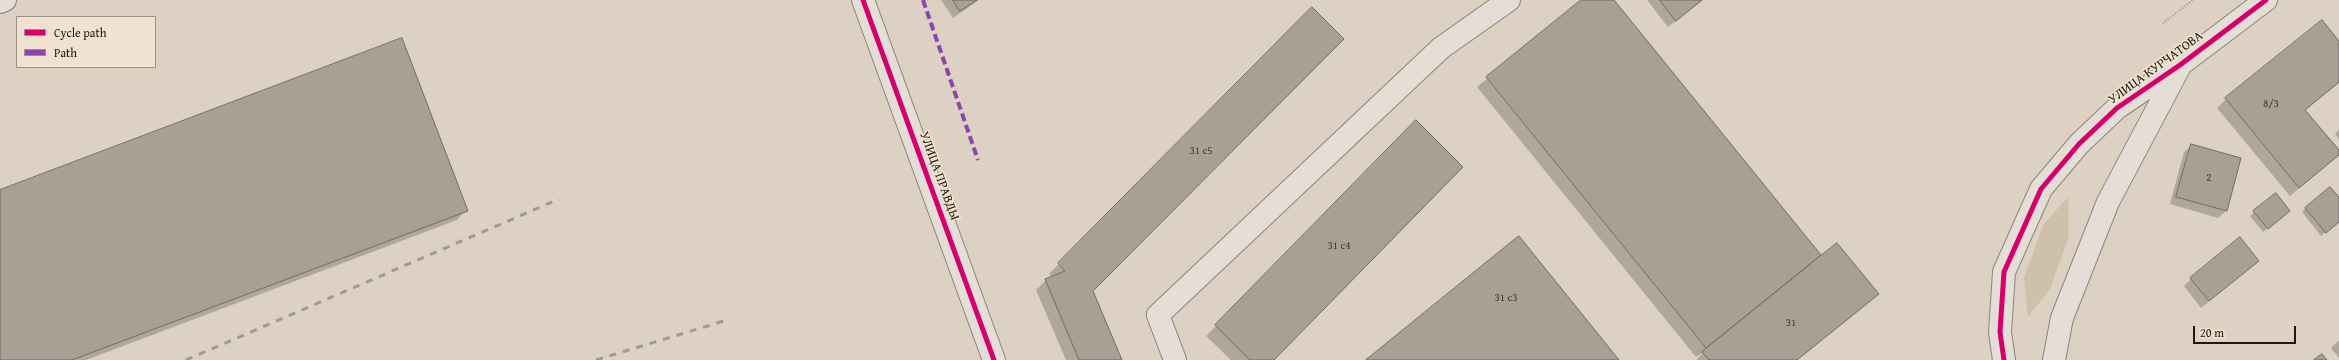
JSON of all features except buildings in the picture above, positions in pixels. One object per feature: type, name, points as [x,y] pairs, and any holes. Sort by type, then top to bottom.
[{"type":"street","points":[[0,2],[5,0]]},
{"type":"street","name":"УЛИЦА ПРАВДЫ","points":[[863,0],[994,360]]},
{"type":"street","points":[[1174,360],[1158,315],[1441,48],[1509,0]]},
{"type":"street","name":"УЛИЦА КУРЧАТОВА","points":[[2004,360],[2000,332],[2004,272],[2041,189],[2079,144],[2117,108],[2180,65],[2266,0]]},
{"type":"street","name":"УЛИЦА КУРЧАТОВА","points":[[2054,360],[2062,318],[2108,202],[2180,65]]},
{"type":"path","points":[[2163,23],[2193,0]]},
{"type":"shaded area","points":[[2068,197],[2069,236],[2050,289],[2028,317],[2024,278],[2043,225]]},
{"type":"railway","points":[[186,360],[559,199]]},
{"type":"railway","points":[[596,360],[724,321]]},
{"type":"marked path","points":[[923,0],[978,160]]},
{"type":"cycle path","points":[[863,0],[994,360]]},
{"type":"cycle path","points":[[2004,360],[2000,332],[2004,272],[2041,189],[2079,144],[2117,108],[2180,65],[2266,0]]}]
